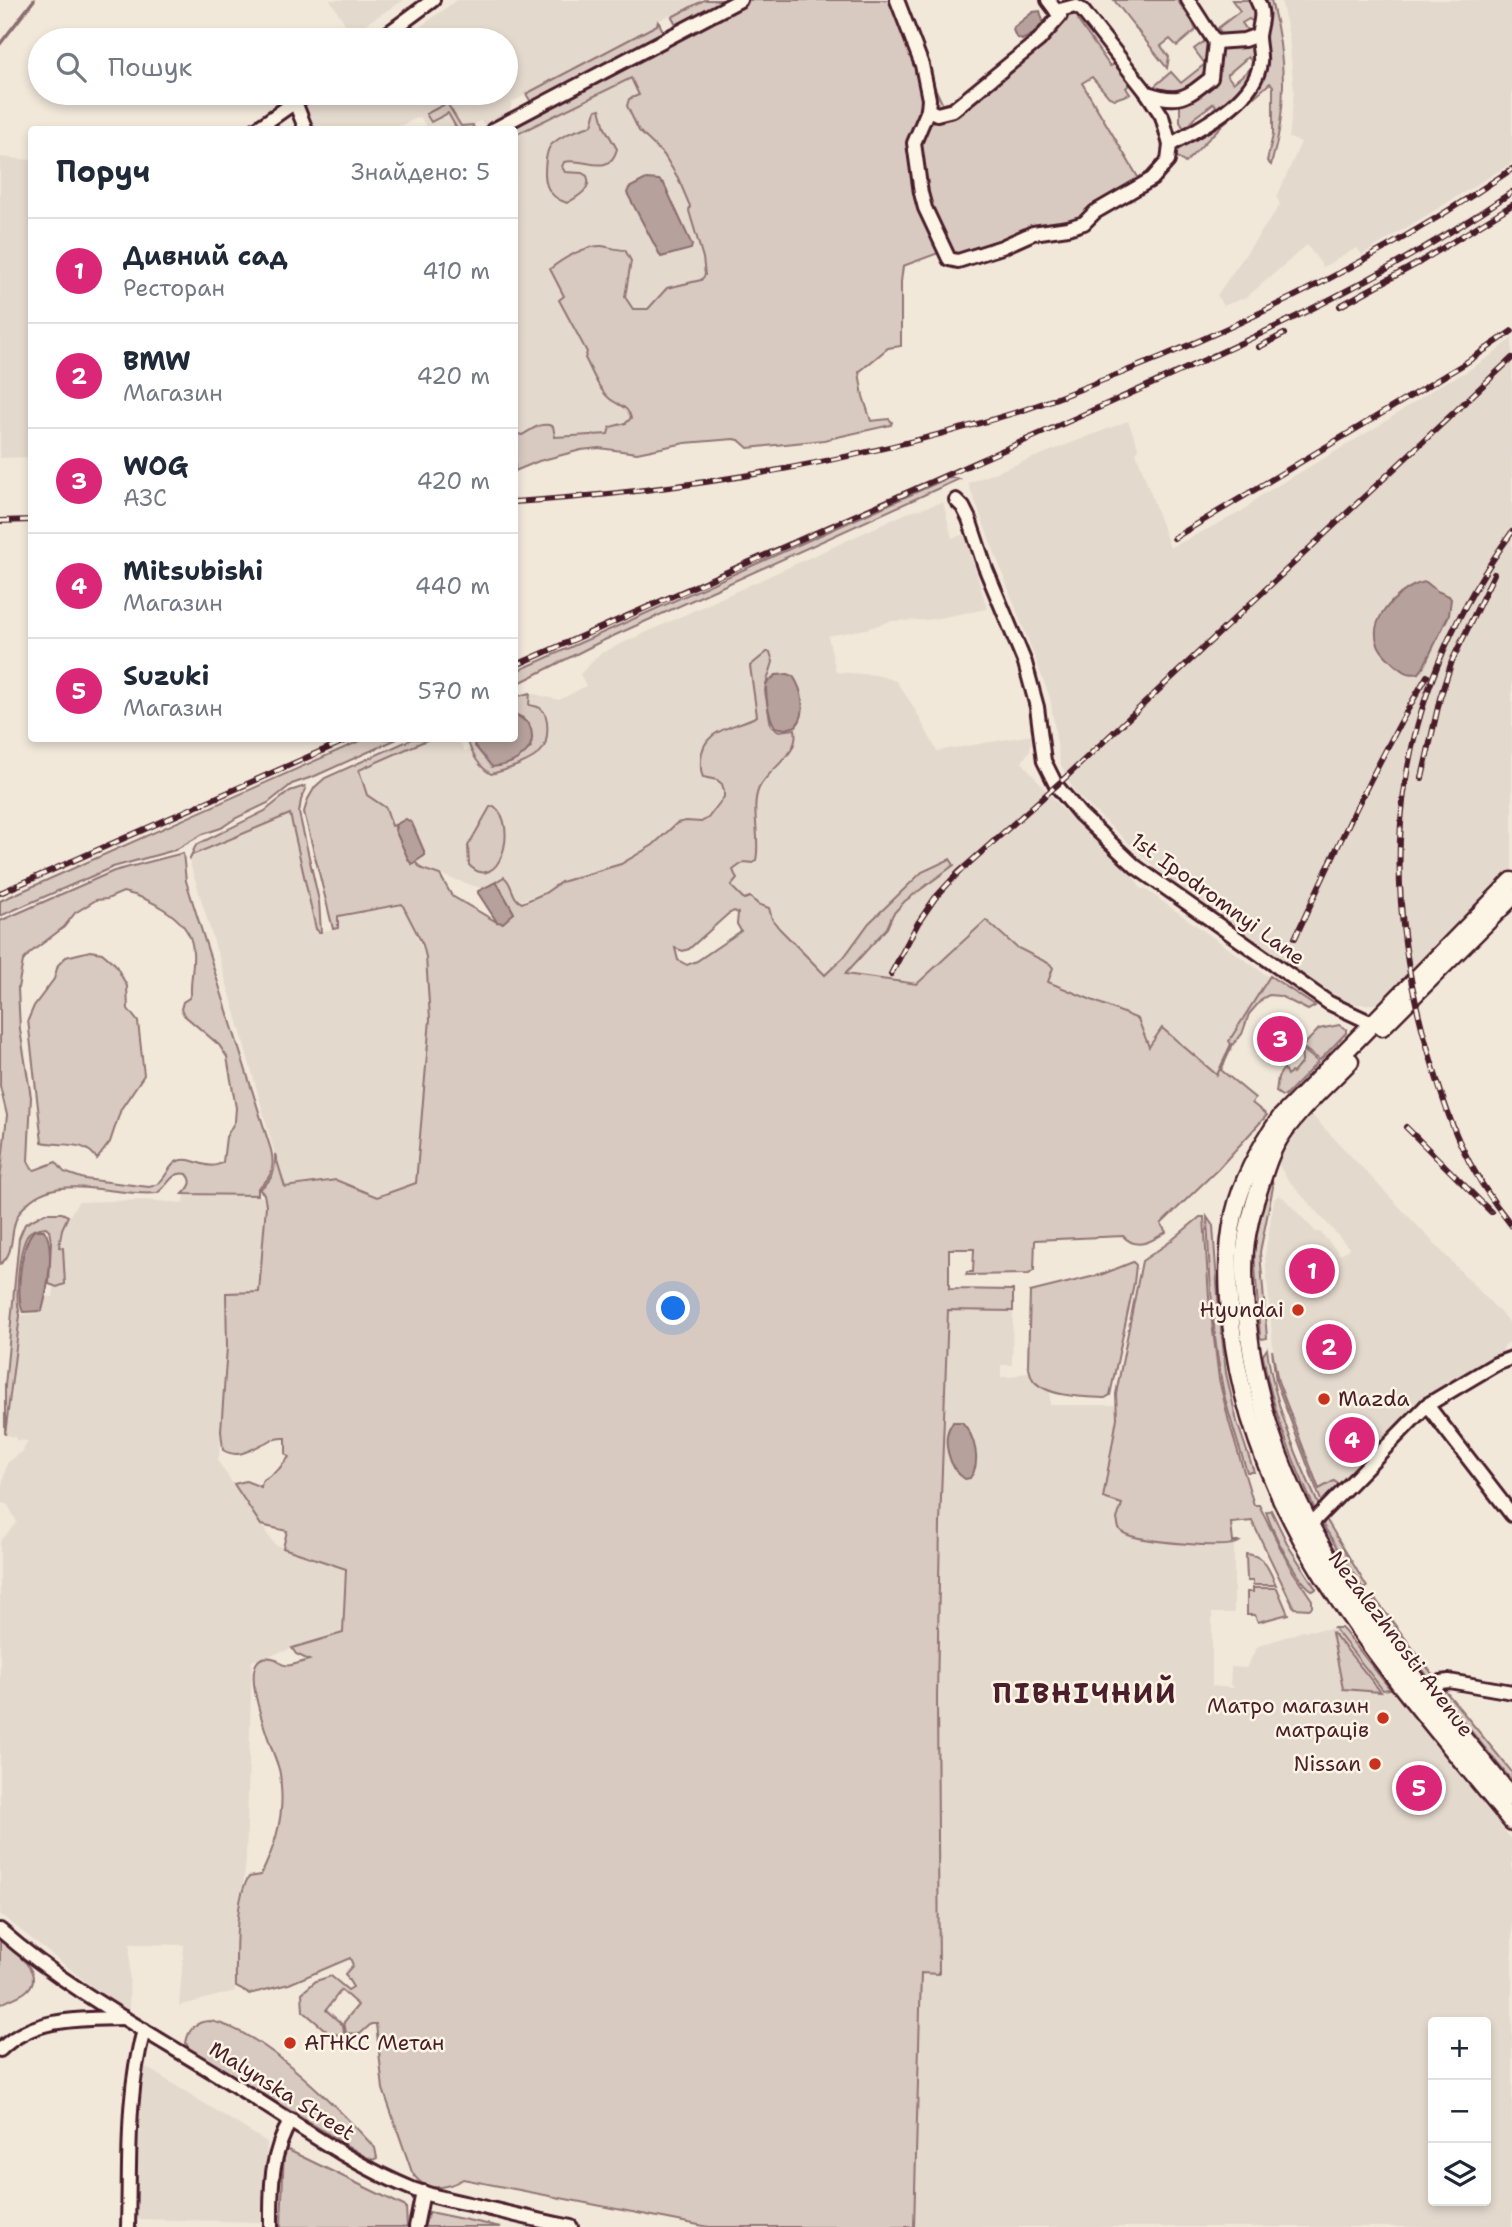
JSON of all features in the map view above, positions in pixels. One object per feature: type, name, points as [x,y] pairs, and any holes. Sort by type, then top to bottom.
[{"type":"main road","name":"Nezalezhnosti Avenue","points":[[1512,881],[1377,1025],[1277,1142],[1251,1210],[1246,1230],[1243,1272],[1258,1388],[1284,1468],[1310,1525],[1364,1611],[1512,1798]]},
{"type":"main road","name":"Nezalezhnosti Avenue","points":[[1512,897],[1281,1117],[1259,1151],[1238,1195],[1230,1223],[1227,1269],[1239,1381],[1268,1469],[1308,1555],[1382,1659],[1512,1822]]},
{"type":"street","points":[[395,28],[433,0]]},
{"type":"street","points":[[501,126],[740,0]]},
{"type":"street","points":[[897,0],[922,65],[929,99],[928,110],[914,143],[915,160],[925,208],[949,259],[958,261],[1033,233],[1084,223],[1096,212],[1152,179],[1168,162],[1170,145],[1162,116],[1082,10],[1075,6],[1055,9],[1039,40],[953,110],[937,114],[928,110]]},
{"type":"street","points":[[1147,93],[1180,99],[1187,97],[1211,78],[1215,42],[1188,0]]},
{"type":"street","points":[[1170,145],[1223,113],[1248,89],[1260,65],[1258,35],[1263,18],[1257,0]]},
{"type":"street","points":[[1215,42],[1244,40],[1258,35]]},
{"type":"street","points":[[261,126],[291,105]]},
{"type":"street","points":[[296,105],[304,126]]},
{"type":"street","name":"1st Ipodromnyi Lane","points":[[956,500],[969,519],[985,567],[1027,671],[1037,707],[1044,761],[1056,785],[1080,814],[1136,867],[1329,1003],[1377,1025]]},
{"type":"street","points":[[1310,1525],[1427,1405],[1496,1364],[1512,1358]]},
{"type":"street","points":[[1427,1405],[1512,1515]]},
{"type":"street","points":[[1428,1693],[1441,1682],[1449,1681],[1512,1692]]},
{"type":"street","name":"Malynska Street","points":[[0,1930],[47,1968],[99,2004],[368,2167],[423,2192],[538,2223],[571,2227]]},
{"type":"street","points":[[0,2050],[23,2031],[42,2024],[124,2018]]},
{"type":"street","points":[[128,2227],[132,2102],[144,2030]]},
{"type":"street","points":[[271,2227],[271,2177],[274,2157],[290,2120]]},
{"type":"street","points":[[416,2227],[423,2192]]},
{"type":"shaded area","points":[[330,0],[404,0],[359,28],[348,28]]},
{"type":"shaded area","points":[[457,0],[730,0],[678,28],[669,15],[658,21],[665,35],[531,102],[526,95],[518,99],[518,28],[421,26]]},
{"type":"shaded area","points":[[704,0],[730,0],[678,28],[672,17]]},
{"type":"shaded area","points":[[749,0],[894,0],[949,118],[1071,11],[1084,17],[1078,21],[1110,66],[1119,63],[1133,81],[1126,88],[1130,94],[1115,99],[1109,97],[1092,77],[1082,83],[1142,184],[1074,222],[962,256],[941,252],[903,266],[901,346],[888,348],[859,372],[871,421],[889,419],[891,425],[824,440],[748,448],[734,439],[685,443],[637,453],[599,448],[581,450],[518,470],[518,434],[522,435],[544,425],[553,426],[555,437],[608,434],[610,427],[626,423],[631,418],[625,409],[606,395],[596,380],[585,358],[587,352],[559,300],[564,296],[550,269],[582,250],[596,246],[625,250],[631,261],[625,297],[633,309],[648,309],[667,288],[701,280],[705,275],[690,206],[678,178],[664,155],[639,131],[627,106],[629,99],[639,95],[631,78],[518,134],[518,126],[514,126]]},
{"type":"shaded area","points":[[1114,0],[1177,0],[1196,30],[1177,46],[1170,39],[1161,46],[1169,57],[1167,68]]},
{"type":"shaded area","points":[[1232,0],[1252,0],[1259,12],[1255,23],[1249,19],[1242,23],[1249,33],[1222,36],[1218,28],[1240,11]]},
{"type":"shaded area","points":[[1261,0],[1271,0],[1282,62],[1280,123],[1271,165],[1267,161],[1273,135],[1273,86],[1270,83],[1222,125],[1185,163],[1174,154],[1175,147],[1260,75]]},
{"type":"shaded area","points":[[1281,0],[1512,0],[1512,163],[1362,255],[1357,248],[1323,267],[1307,245],[1247,297],[1223,306],[1217,295],[1280,205],[1277,197],[1301,142],[1289,138],[1294,92],[1289,36]]},
{"type":"shaded area","points":[[1040,11],[1043,21],[1037,32],[1022,40],[1016,37],[1014,27],[1033,12]]},
{"type":"shaded area","points":[[658,21],[665,35],[531,102],[526,94],[657,25]]},
{"type":"shaded area","points":[[1209,38],[1209,75],[1186,94],[1150,90],[1171,72],[1181,83],[1205,64],[1194,49]]},
{"type":"shaded area","points":[[1254,42],[1255,64],[1248,57],[1227,75],[1233,83],[1255,65],[1237,98],[1218,115],[1208,120],[1204,118],[1216,106],[1214,103],[1195,117],[1188,127],[1183,127],[1180,122],[1180,102],[1192,97],[1215,80],[1222,46]]},
{"type":"shaded area","points":[[631,78],[720,276],[628,432],[518,439],[518,134]]},
{"type":"shaded area","points":[[307,105],[511,105],[509,116],[486,126],[480,121],[473,126],[426,126],[420,117],[400,126],[310,124]]},
{"type":"shaded area","points":[[448,105],[461,126],[455,126],[448,113],[431,122],[426,114]]},
{"type":"shaded area","points":[[600,109],[605,128],[617,149],[613,158],[602,165],[564,162],[562,167],[565,172],[582,173],[587,176],[588,181],[586,189],[567,203],[554,196],[547,186],[545,174],[548,150],[561,137],[592,125],[596,110]]},
{"type":"shaded area","points":[[0,157],[28,160],[28,457],[0,458]]},
{"type":"shaded area","points":[[646,179],[659,180],[664,184],[692,245],[691,249],[661,257],[627,193],[629,188]]},
{"type":"shaded area","points":[[1512,338],[1512,870],[1385,999],[1376,1004],[1356,1004],[1342,1000],[1320,987],[1176,884],[1075,793],[1060,763],[1050,698],[968,483],[1128,421],[1139,449],[1136,452],[1170,548],[1241,512],[1260,496],[1380,425],[1438,386],[1466,372]]},
{"type":"shaded area","points":[[950,477],[959,479],[600,642],[518,683],[518,671]]},
{"type":"shaded area","points":[[943,502],[952,538],[965,534],[987,609],[928,620],[891,621],[828,636],[836,672],[877,675],[896,681],[937,751],[1032,735],[1030,750],[1022,762],[1064,811],[1135,879],[1141,889],[1145,889],[1269,977],[1229,1041],[1231,1043],[1217,1075],[1163,1028],[1149,1047],[1137,1019],[1048,982],[1050,964],[1016,947],[1003,936],[917,984],[845,974],[829,980],[751,895],[744,900],[643,855],[520,901],[407,864],[386,808],[367,795],[359,770],[422,742],[460,742],[465,751],[470,748],[468,742],[518,742],[518,696],[530,693],[559,700],[586,686],[580,674],[601,653],[907,513]]},
{"type":"shaded area","points":[[1426,582],[1449,596],[1449,615],[1423,668],[1419,673],[1408,673],[1397,667],[1382,652],[1377,641],[1376,627],[1392,601],[1409,588]]},
{"type":"shaded area","points":[[770,652],[773,662],[765,691],[771,726],[779,731],[795,729],[795,738],[789,753],[759,788],[755,804],[756,860],[753,863],[744,862],[733,870],[737,879],[731,886],[744,899],[750,897],[769,908],[772,919],[779,928],[825,975],[844,957],[869,923],[922,872],[950,859],[954,865],[905,901],[893,914],[887,928],[845,974],[917,984],[986,920],[1016,947],[1050,964],[1053,968],[1048,982],[1138,1019],[1149,1047],[1162,1028],[1217,1075],[1231,1044],[1229,1041],[1270,976],[1315,1006],[1308,1010],[1280,996],[1269,995],[1249,1014],[1242,1034],[1233,1044],[1221,1070],[1255,1098],[1252,1103],[1267,1115],[1218,1169],[1161,1224],[1166,1232],[1139,1244],[1128,1241],[1123,1236],[1035,1240],[1034,1270],[1029,1274],[966,1275],[967,1272],[973,1272],[974,1249],[949,1249],[949,1289],[1013,1290],[1013,1311],[948,1310],[937,1698],[939,1974],[921,1973],[914,2227],[709,2227],[463,2179],[442,2187],[428,2186],[412,2172],[383,2089],[376,2024],[371,2024],[360,2034],[346,2033],[344,2022],[358,2005],[341,1990],[326,2010],[343,2025],[344,2035],[330,2034],[303,2011],[302,1993],[316,1981],[331,1976],[348,1990],[353,1987],[345,1974],[353,1965],[350,1958],[289,1984],[249,1994],[236,1987],[238,1914],[244,1886],[249,1877],[261,1875],[266,1865],[277,1832],[282,1798],[280,1773],[257,1700],[255,1667],[262,1658],[276,1659],[283,1665],[309,1660],[296,1654],[292,1648],[343,1633],[346,1569],[283,1548],[287,1531],[261,1525],[234,1484],[246,1481],[261,1487],[262,1481],[278,1470],[289,1457],[286,1454],[286,1438],[269,1441],[239,1454],[223,1450],[221,1431],[227,1347],[226,1293],[259,1292],[266,1205],[264,1194],[259,1189],[273,1174],[275,1154],[285,1187],[336,1180],[377,1197],[416,1183],[430,1019],[426,957],[423,945],[402,904],[338,916],[338,928],[333,929],[304,812],[308,799],[315,787],[325,778],[405,742],[422,742],[359,770],[367,795],[386,808],[392,826],[397,824],[395,827],[412,864],[415,862],[422,869],[440,875],[452,896],[497,922],[514,913],[497,883],[494,883],[504,877],[518,901],[522,903],[561,882],[621,864],[653,845],[677,823],[701,822],[708,818],[724,797],[724,791],[717,780],[703,777],[701,773],[703,749],[707,741],[721,730],[757,716],[750,666]],"holes":[[[734,911],[738,913],[737,924],[741,931],[697,961],[687,965],[678,960],[675,948],[683,951],[689,949]]]},
{"type":"shaded area","points":[[776,675],[793,676],[799,687],[803,708],[796,726],[786,729],[775,727],[768,707],[766,684]]},
{"type":"shaded area","points":[[530,693],[529,705],[540,708],[546,716],[547,735],[544,746],[526,762],[491,774],[476,759],[468,742],[474,742],[475,746],[502,765],[531,748],[523,718],[518,716],[518,696]]},
{"type":"shaded area","points":[[518,716],[529,724],[532,733],[529,749],[517,759],[501,766],[492,767],[474,742],[518,742]]},
{"type":"shaded area","points":[[357,742],[390,742],[292,784],[268,803],[175,850],[113,867],[0,916],[0,901]]},
{"type":"shaded area","points":[[305,786],[299,813],[319,901],[321,932],[316,929],[290,814],[192,855],[189,860],[196,845],[265,811],[290,791]]},
{"type":"shaded area","points":[[494,806],[502,816],[505,841],[497,865],[489,871],[479,872],[469,865],[468,846],[490,807]]},
{"type":"shaded area","points":[[290,813],[318,932],[338,928],[337,916],[402,904],[426,957],[430,1019],[416,1183],[377,1197],[336,1180],[284,1187],[189,860],[192,856]]},
{"type":"shaded area","points":[[406,819],[412,823],[424,851],[424,856],[412,864],[395,830],[397,824]]},
{"type":"shaded area","points":[[183,853],[186,881],[271,1150],[271,1172],[258,1188],[258,1195],[183,1194],[191,1182],[187,1174],[182,1173],[174,1176],[157,1193],[82,1188],[46,1192],[31,1200],[18,1215],[8,1254],[0,1264],[0,1180],[7,1115],[0,1086],[0,921],[114,871]],"holes":[[[123,892],[165,910],[189,934],[193,956],[191,994],[183,1002],[181,1009],[184,1015],[219,1045],[227,1057],[236,1108],[235,1121],[226,1137],[223,1162],[212,1166],[189,1160],[178,1161],[163,1179],[149,1187],[84,1179],[64,1172],[56,1162],[32,1169],[28,1161],[31,1097],[20,1030],[18,988],[23,961],[64,927],[75,913],[96,900],[107,899]]]},
{"type":"shaded area","points":[[497,883],[514,913],[503,923],[497,922],[478,893]]},
{"type":"shaded area","points":[[90,951],[102,953],[115,964],[127,986],[128,1009],[138,1022],[144,1075],[121,1109],[110,1142],[97,1159],[79,1146],[42,1142],[28,1020],[34,1006],[54,979],[58,965],[66,957]]},
{"type":"shaded area","points":[[1339,1025],[1346,1029],[1346,1033],[1320,1060],[1302,1047],[1319,1029]]},
{"type":"shaded area","points":[[1301,1048],[1318,1062],[1282,1096],[1276,1092],[1278,1077],[1284,1068],[1287,1075],[1293,1073],[1302,1062]]},
{"type":"shaded area","points":[[1309,1112],[1512,1325],[1512,1339],[1501,1355],[1440,1392],[1323,1506],[1276,1381],[1265,1255],[1274,1199],[1279,1195],[1341,1255],[1349,1248],[1288,1180],[1277,1162],[1293,1133]]},
{"type":"shaded area","points":[[1272,1180],[1273,1187],[1260,1252],[1267,1338],[1262,1339],[1254,1251],[1267,1187]]},
{"type":"shaded area","points":[[216,1193],[258,1195],[265,1199],[266,1205],[259,1293],[226,1293],[227,1347],[217,1460],[275,1545],[346,1569],[343,1633],[252,1661],[246,1861],[236,1946],[235,1991],[179,2006],[184,1945],[130,1944],[129,2012],[88,1986],[0,1914],[0,1542],[17,1522],[8,1505],[0,1502],[0,1494],[7,1463],[22,1452],[28,1441],[5,1435],[20,1315],[43,1313],[45,1296],[53,1297],[62,1229],[78,1202],[145,1200],[183,1203],[185,1195],[213,1196]]},
{"type":"shaded area","points":[[45,1213],[62,1213],[68,1216],[62,1229],[59,1247],[63,1248],[65,1284],[57,1287],[49,1284],[49,1230],[46,1227],[30,1232],[20,1260],[20,1315],[5,1435],[5,1386],[19,1238],[25,1224]]},
{"type":"shaded area","points":[[1200,1217],[1204,1217],[1209,1298],[1219,1379],[1229,1422],[1254,1505],[1259,1505],[1290,1567],[1312,1600],[1312,1607],[1309,1609],[1294,1608],[1252,1521],[1231,1523],[1233,1542],[1239,1542],[1232,1544],[1203,1545],[1151,1540],[1122,1532],[1117,1519],[1122,1504],[1103,1498],[1117,1418],[1116,1394],[1142,1261]]},
{"type":"shaded area","points":[[1207,1217],[1213,1226],[1226,1373],[1237,1422],[1254,1472],[1247,1472],[1224,1394],[1212,1306]]},
{"type":"shaded area","points":[[35,1230],[44,1230],[48,1237],[48,1281],[42,1311],[23,1312],[20,1294],[21,1269],[26,1245]]},
{"type":"shaded area","points":[[1171,1239],[1233,1542],[1239,1542],[1234,1546],[1234,1613],[1212,1613],[1212,1686],[1233,1688],[1230,1685],[1231,1667],[1246,1668],[1258,1646],[1303,1631],[1341,1628],[1512,1840],[1512,2227],[914,2227],[921,1973],[939,1973],[937,1698],[948,1310],[1013,1311],[1012,1365],[1001,1365],[1001,1377],[1030,1371],[1034,1381],[1050,1390],[1050,1405],[1117,1405],[1116,1394],[1142,1261]]},
{"type":"shaded area","points":[[1133,1262],[1136,1265],[1134,1283],[1110,1395],[1105,1398],[1077,1396],[1057,1393],[1040,1386],[1033,1379],[1028,1365],[1030,1292],[1103,1274]]},
{"type":"shaded area","points":[[1267,1349],[1281,1410],[1320,1508],[1316,1512],[1291,1455],[1278,1416],[1263,1355]]},
{"type":"shaded area","points":[[1272,1350],[1278,1381],[1319,1489],[1334,1481],[1341,1486],[1323,1506],[1276,1382]]},
{"type":"shaded area","points":[[953,1422],[962,1422],[973,1442],[976,1465],[970,1478],[965,1479],[959,1474],[948,1453],[947,1436]]},
{"type":"shaded area","points":[[1271,1510],[1289,1547],[1316,1589],[1313,1591],[1299,1577],[1279,1543],[1266,1512]]},
{"type":"shaded area","points":[[1326,1519],[1367,1587],[1363,1589],[1323,1525]]},
{"type":"shaded area","points":[[1246,1554],[1262,1560],[1276,1585],[1253,1585],[1253,1581],[1247,1581]]},
{"type":"shaded area","points":[[1253,1588],[1277,1588],[1288,1614],[1258,1622],[1255,1615],[1247,1615],[1247,1592],[1253,1592]]},
{"type":"shaded area","points":[[1376,1600],[1436,1679],[1432,1683],[1372,1603]]},
{"type":"shaded area","points":[[1334,1628],[1344,1631],[1390,1689],[1383,1690]]},
{"type":"shaded area","points":[[1332,1633],[1335,1635],[1381,1692],[1343,1689]]},
{"type":"shaded area","points":[[1442,1687],[1512,1772],[1512,1781],[1438,1691]]},
{"type":"shaded area","points":[[0,1940],[26,1963],[33,1978],[25,1992],[0,2005]]},
{"type":"shaded area","points":[[210,2021],[231,2027],[253,2039],[299,2073],[375,2148],[377,2158],[373,2160],[366,2157],[189,2049],[186,2043],[191,2030]]},
{"type":"shaded area","points":[[141,2064],[267,2142],[264,2222],[136,2219]]},
{"type":"shaded area","points":[[284,2148],[406,2207],[407,2227],[281,2227]]},
{"type":"shaded area","points":[[429,2212],[501,2227],[424,2227]]},
{"type":"waterway","points":[[0,44],[34,0]]},
{"type":"railway","points":[[518,502],[641,490],[767,472],[953,431],[1027,409],[1170,353],[1272,307],[1371,256],[1512,169]]},
{"type":"railway","points":[[518,664],[919,488],[1288,321],[1402,260],[1512,192]]},
{"type":"railway","points":[[1340,306],[1420,262],[1512,205]]},
{"type":"railway","points":[[1174,538],[1464,364],[1512,331]]},
{"type":"railway","points":[[1259,347],[1284,334]]},
{"type":"railway","points":[[891,974],[918,923],[935,898],[958,873],[1066,777],[1512,358]]},
{"type":"railway","points":[[0,521],[28,520]]},
{"type":"railway","points":[[1512,532],[1473,592],[1443,653],[1420,715],[1406,778],[1400,843],[1401,909],[1410,976],[1427,1046],[1459,1141],[1481,1183],[1512,1226]]},
{"type":"railway","points":[[1422,778],[1440,698],[1452,661],[1494,574]]},
{"type":"railway","points":[[1295,938],[1374,773],[1427,676]]},
{"type":"railway","points":[[0,893],[342,742]]},
{"type":"railway","points":[[1406,1127],[1491,1212]]},
{"type":"place","name":"WOG","points":[[1280,1039]]},
{"type":"place","name":"Дивний сад","points":[[1312,1271]]},
{"type":"place","name":"Hyundai","points":[[1298,1310]]},
{"type":"place","name":"BMW","points":[[1329,1347]]},
{"type":"place","name":"Mazda","points":[[1324,1399]]},
{"type":"place","name":"Mitsubishi","points":[[1352,1440]]},
{"type":"place","name":"Матро магазин матраців","points":[[1383,1718]]},
{"type":"place","name":"Nissan","points":[[1375,1764]]},
{"type":"place","name":"Suzuki","points":[[1419,1788]]},
{"type":"place","name":"АГНКС Метан","points":[[290,2043]]},
{"type":"district","name":"ПІВНІЧНИЙ","points":[[1085,1693]]}]
